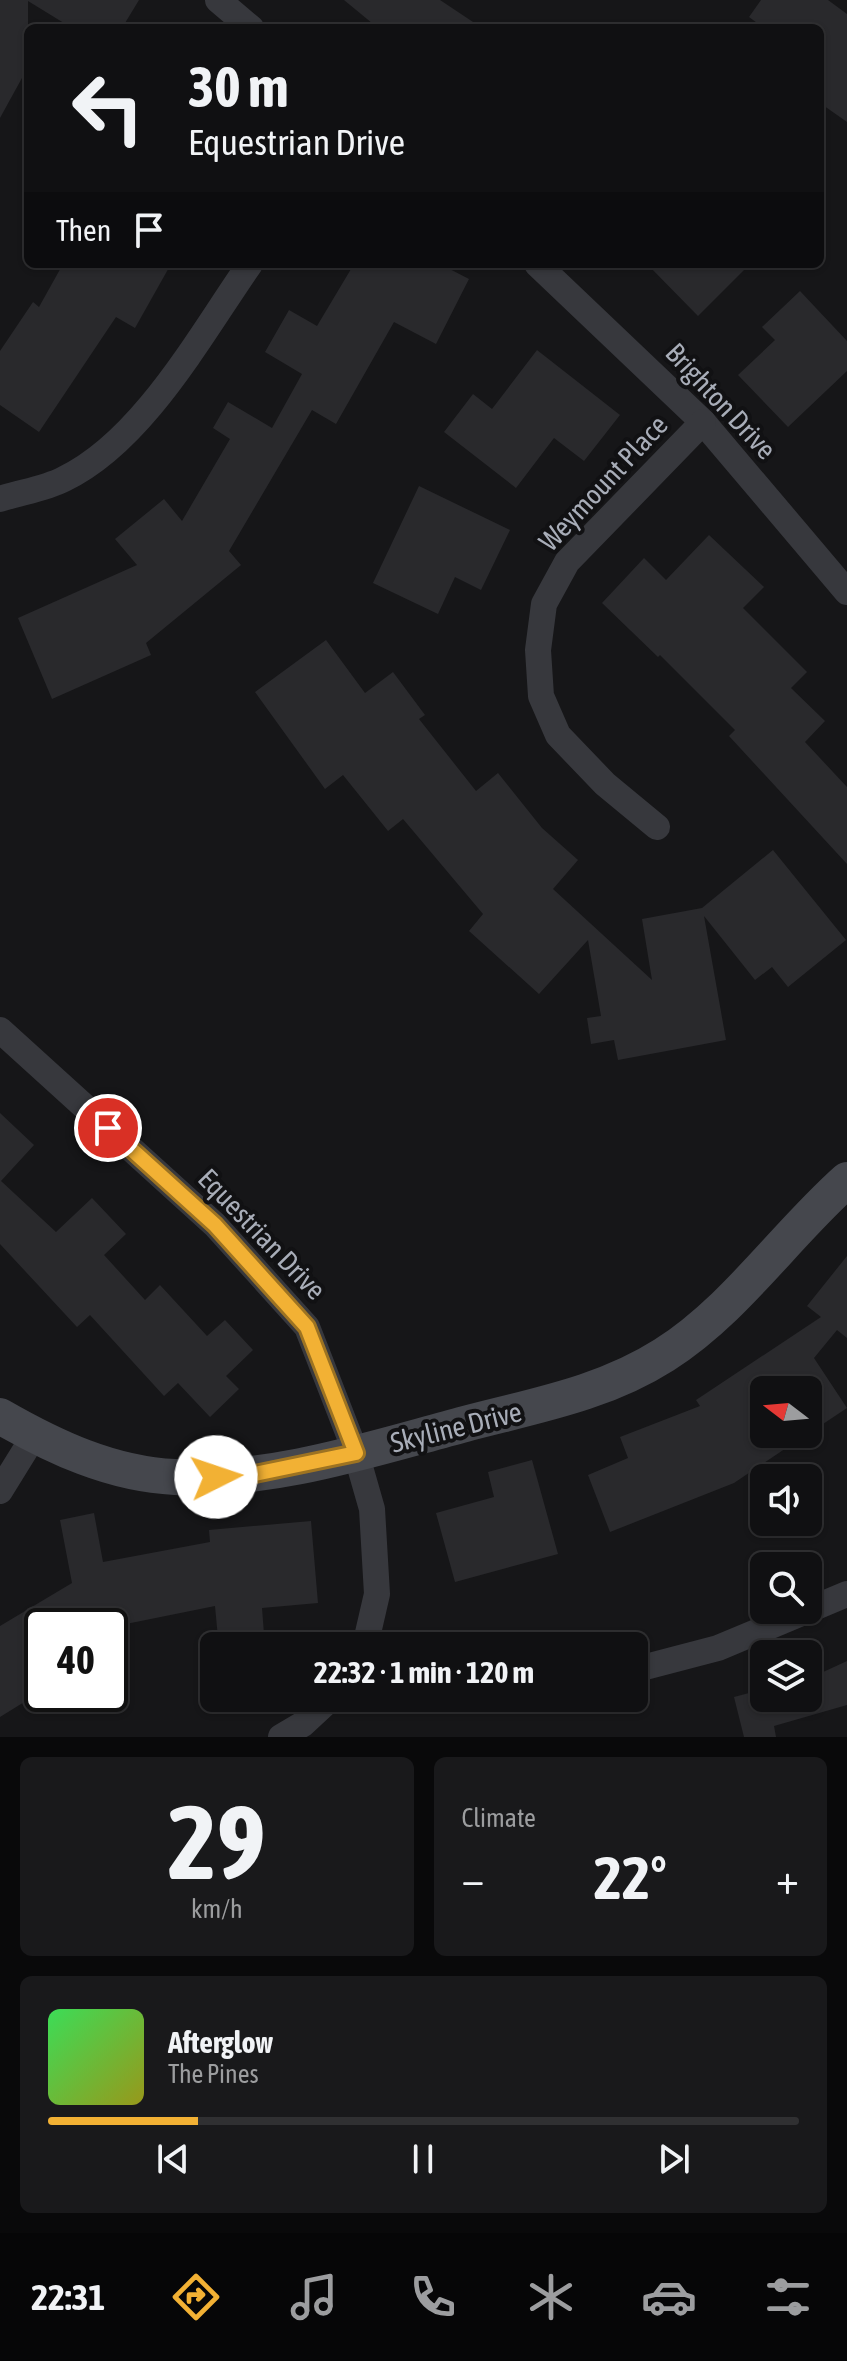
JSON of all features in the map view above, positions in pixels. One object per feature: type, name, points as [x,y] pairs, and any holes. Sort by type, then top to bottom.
[{"type":"street","points":[[218,0],[246,24]]},
{"type":"street","points":[[0,499],[64,480],[113,447],[162,388],[247,268]]},
{"type":"street","name":"Brighton Drive","points":[[541,268],[703,422],[847,592]]},
{"type":"street","name":"Weymount Place","points":[[657,827],[605,784],[558,735],[541,696],[538,650],[544,604],[567,562],[703,422]]},
{"type":"street","name":"Equestrian Drive","points":[[0,1030],[215,1225],[307,1327],[356,1453],[372,1509],[377,1594],[372,1632]]},
{"type":"street","name":"Skyline Drive","points":[[0,1416],[34,1436],[97,1463],[174,1477],[255,1474],[356,1453],[571,1398],[665,1355],[712,1316],[847,1180]]},
{"type":"street","points":[[0,1491],[34,1436]]},
{"type":"street","points":[[648,1666],[718,1648],[847,1594]]},
{"type":"street","points":[[281,1737],[316,1712]]},
{"type":"building","points":[[0,0],[139,0],[124,24],[65,24],[28,1],[28,24],[24,24],[24,74],[0,118]]},
{"type":"building","points":[[344,0],[440,0],[476,24],[373,24]]},
{"type":"building","points":[[761,0],[828,0],[847,14],[847,122],[824,106],[824,24],[759,24],[749,17]]},
{"type":"building","points":[[61,268],[169,268],[135,328],[116,317],[39,432],[0,405],[0,351],[33,302],[39,307]]},
{"type":"building","points":[[352,268],[448,268],[469,279],[436,344],[394,322],[336,424],[312,410],[229,551],[241,565],[146,643],[151,655],[52,699],[18,618],[137,565],[115,539],[164,499],[182,521],[230,439],[213,428],[228,402],[272,428],[302,374],[265,352],[289,310],[317,326]]},
{"type":"building","points":[[651,268],[746,268],[698,316]]},
{"type":"building","points":[[800,291],[847,341],[847,371],[788,427],[738,375],[775,340],[762,327]]},
{"type":"building","points":[[537,350],[620,415],[584,461],[554,438],[516,488],[444,432],[473,394],[492,409]]},
{"type":"building","points":[[419,486],[510,530],[481,590],[455,577],[438,614],[373,583]]},
{"type":"building","points":[[709,535],[764,587],[743,608],[807,672],[791,688],[825,721],[805,742],[847,787],[847,864],[729,736],[735,730],[660,655],[658,657],[602,603],[644,558],[666,580]]},
{"type":"building","points":[[326,640],[365,693],[393,672],[425,715],[419,719],[476,791],[498,773],[542,828],[578,860],[553,889],[652,980],[642,919],[702,908],[773,850],[846,940],[788,987],[772,967],[755,980],[704,916],[726,1040],[618,1060],[614,1040],[591,1044],[587,1018],[601,1016],[588,940],[539,994],[469,931],[483,914],[403,819],[388,831],[343,775],[325,789],[255,692]]},
{"type":"building","points":[[0,1113],[34,1145],[1,1181],[56,1232],[92,1198],[126,1234],[104,1255],[145,1300],[160,1285],[207,1336],[225,1320],[253,1350],[226,1376],[239,1389],[210,1417],[178,1383],[164,1396],[90,1315],[77,1327],[0,1244]]},
{"type":"building","points":[[847,1256],[847,1338],[837,1330],[814,1358],[847,1408],[822,1425],[822,1376],[750,1376],[750,1448],[786,1448],[762,1464],[750,1464],[750,1472],[734,1483],[610,1532],[588,1475],[628,1458],[620,1437],[700,1406],[696,1400],[821,1317],[807,1306]]},
{"type":"building","points":[[532,1460],[558,1554],[455,1582],[436,1513],[494,1497],[488,1472]]},
{"type":"building","points":[[94,1513],[103,1562],[210,1542],[209,1530],[311,1521],[318,1603],[262,1608],[264,1632],[217,1632],[215,1606],[128,1624],[128,1608],[30,1608],[72,1583],[60,1520]]},
{"type":"building","points":[[24,1612],[24,1702],[0,1717],[0,1626]]},
{"type":"building","points":[[847,1661],[847,1705],[774,1726],[776,1737],[744,1737],[734,1697],[750,1693],[750,1712],[822,1712],[822,1673]]},
{"type":"route","points":[[108,1128],[215,1225],[307,1327],[356,1453],[255,1474],[216,1477]]}]
